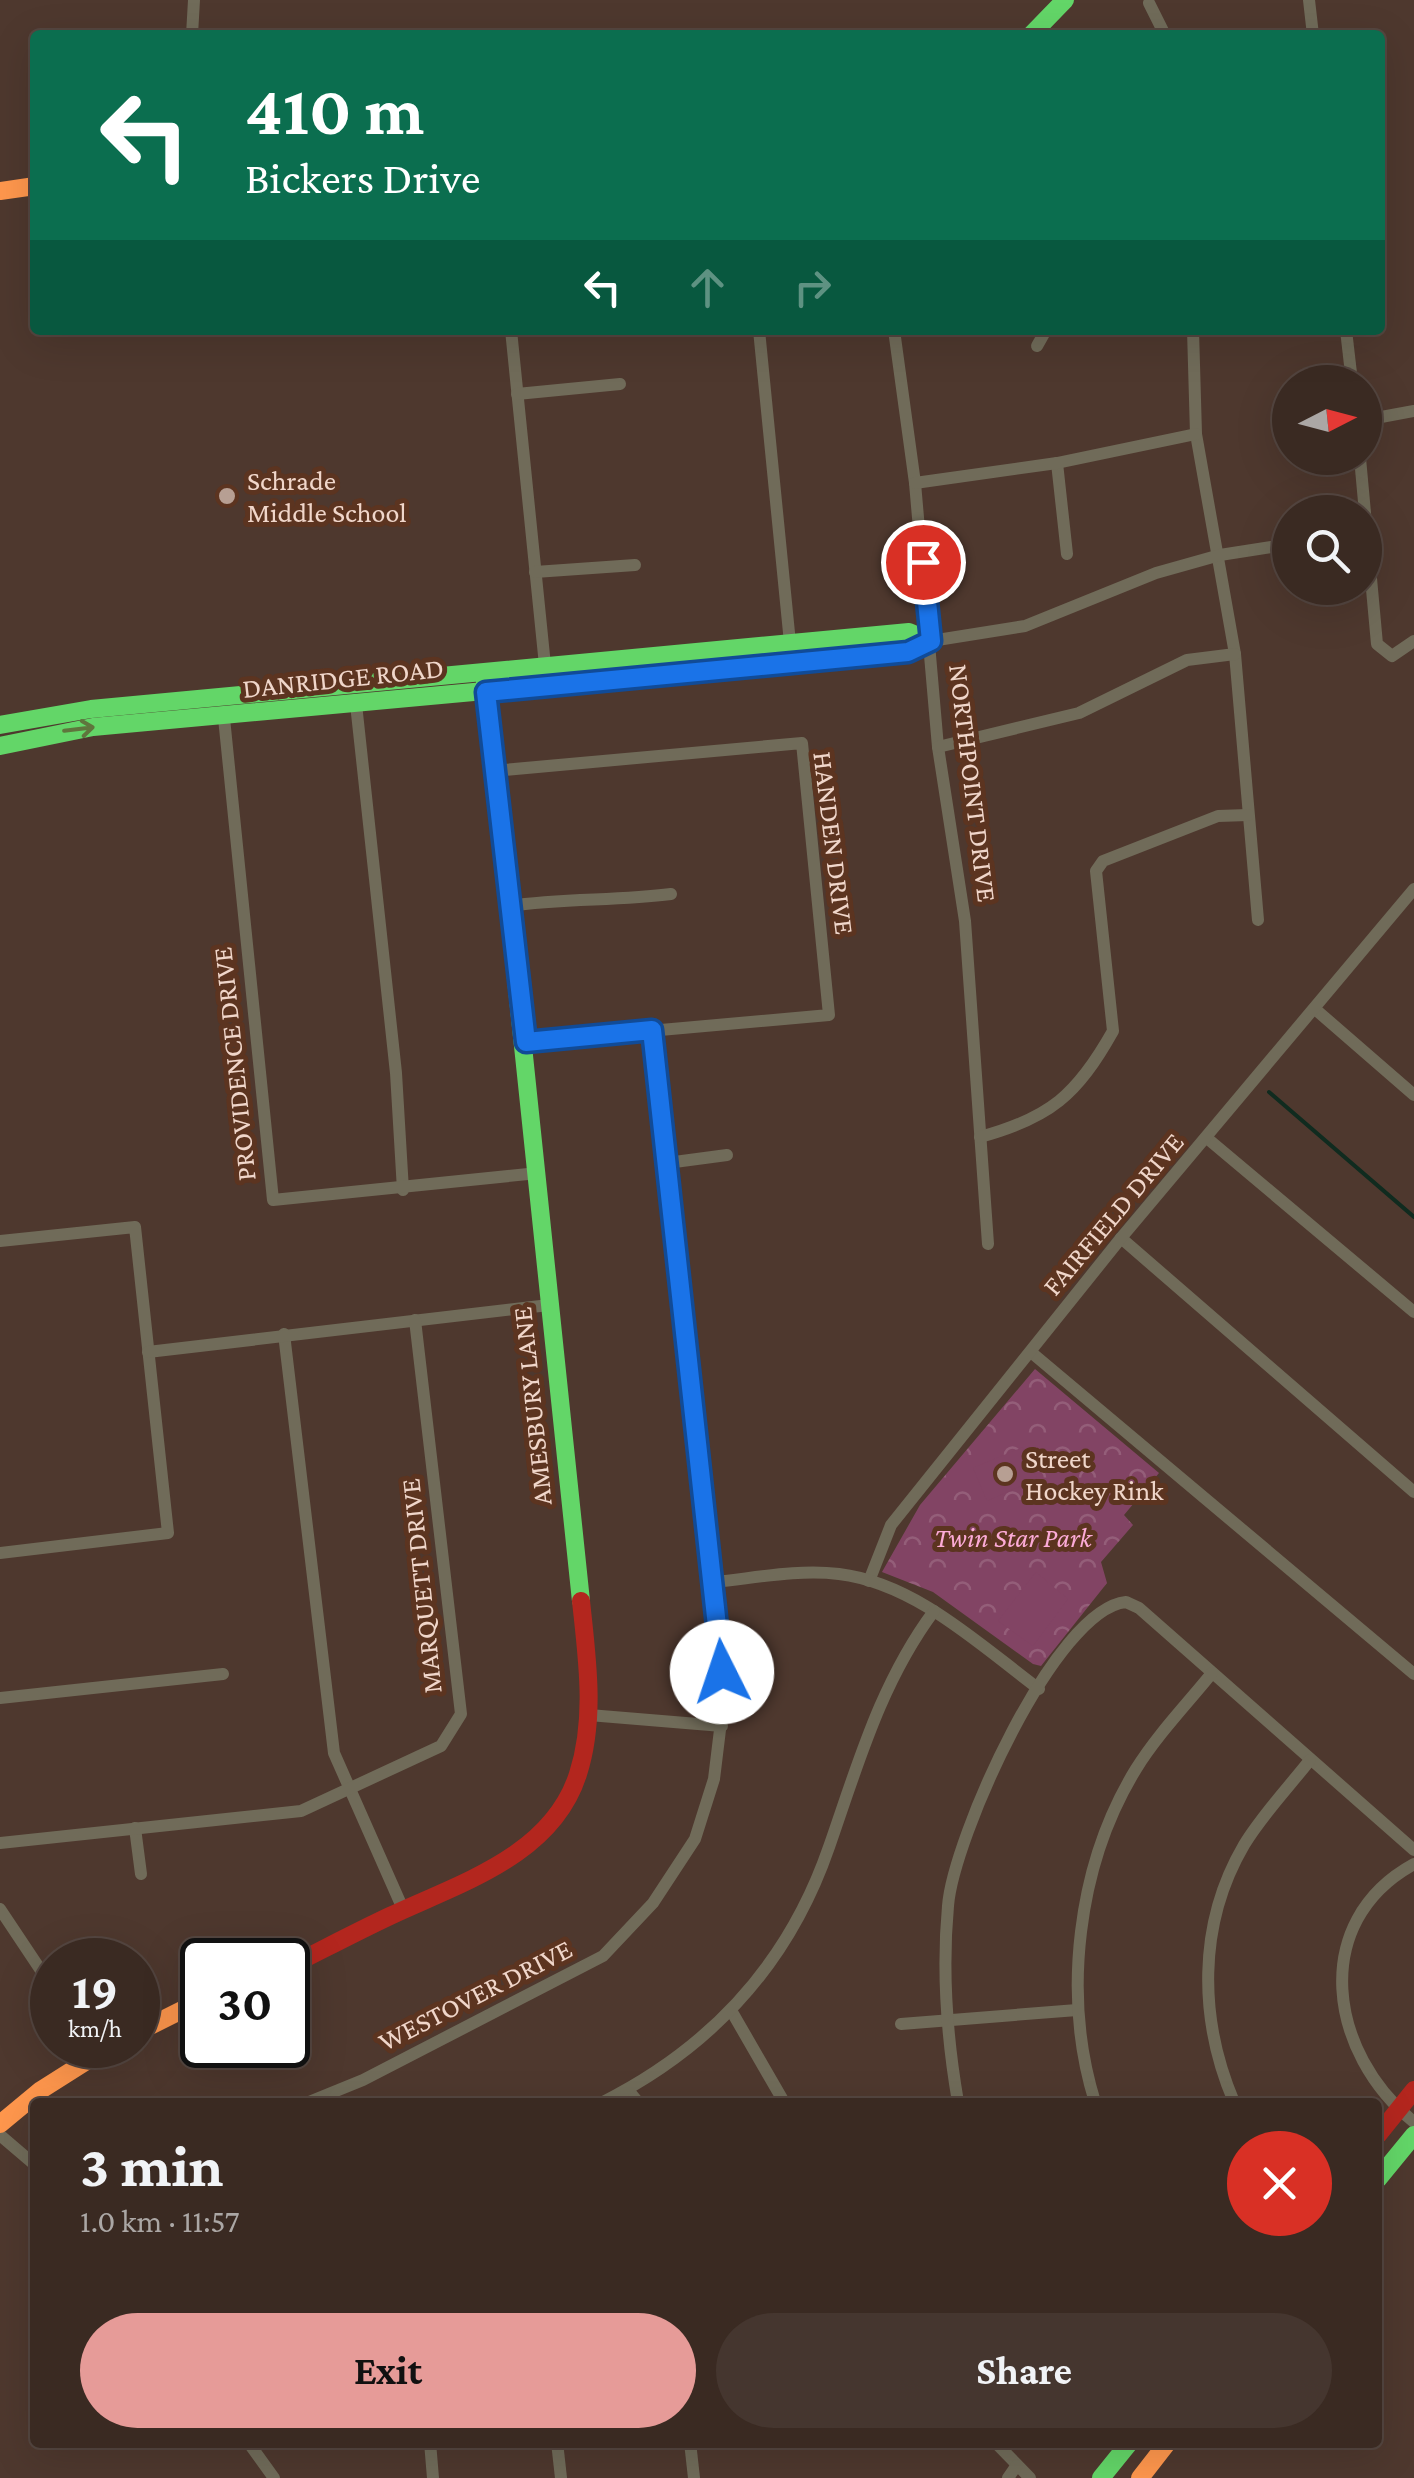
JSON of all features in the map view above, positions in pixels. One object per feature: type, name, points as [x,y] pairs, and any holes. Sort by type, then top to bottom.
[{"type":"street","points":[[192,30],[194,0]]},
{"type":"street","points":[[1036,30],[1065,0]]},
{"type":"street","points":[[1309,0],[1312,30]]},
{"type":"street","points":[[1149,4],[1162,30]]},
{"type":"street","points":[[0,192],[30,187]]},
{"type":"street","points":[[511,335],[546,677]]},
{"type":"street","points":[[759,335],[791,654]]},
{"type":"street","name":"NORTHPOINT DRIVE","points":[[895,335],[915,483],[938,748],[965,922],[988,1244]]},
{"type":"street","points":[[1037,346],[1043,335]]},
{"type":"street","points":[[1192,335],[1196,434],[1220,555],[1234,654],[1258,920]]},
{"type":"street","points":[[1347,335],[1350,365]]},
{"type":"street","points":[[517,394],[620,384]]},
{"type":"street","points":[[1382,417],[1414,411]]},
{"type":"street","points":[[915,483],[1058,463],[1196,434]]},
{"type":"street","points":[[1058,463],[1067,554]]},
{"type":"street","name":"DANRIDGE ROAD","points":[[0,725],[65,712],[484,682],[791,654],[910,632],[931,641],[1025,626],[1156,573],[1220,555],[1272,547]]},
{"type":"street","points":[[535,572],[635,565]]},
{"type":"street","points":[[1373,605],[1376,640],[1382,652],[1397,655],[1414,641]]},
{"type":"street","points":[[938,748],[1079,713],[1187,660],[1234,654]]},
{"type":"street","name":"DANRIDGE ROAD","points":[[0,746],[92,727],[356,704],[484,682]]},
{"type":"street","name":"AMESBURY LANE","points":[[310,1956],[403,1909],[507,1864],[546,1832],[571,1792],[584,1758],[589,1715],[526,1042],[484,682]]},
{"type":"street","points":[[356,704],[396,1073],[403,1190]]},
{"type":"street","name":"PROVIDENCE DRIVE","points":[[224,718],[273,1200],[403,1190],[538,1173]]},
{"type":"street","name":"HANDEN DRIVE","points":[[494,772],[802,743],[829,1015],[652,1030]]},
{"type":"street","points":[[980,1138],[1031,1123],[1058,1105],[1113,1031],[1096,871],[1103,861],[1218,816],[1248,815]]},
{"type":"street","name":"FAIRFIELD DRIVE","points":[[869,1581],[890,1525],[1032,1354],[1121,1238],[1414,889]]},
{"type":"street","points":[[509,906],[570,898],[615,901],[672,894]]},
{"type":"street","points":[[1400,906],[1414,918]]},
{"type":"street","points":[[1315,1010],[1414,1095]]},
{"type":"street","points":[[526,1042],[652,1030]]},
{"type":"street","name":"WESTOVER DRIVE","points":[[319,2098],[364,2080],[603,1956],[653,1903],[695,1839],[714,1779],[722,1726],[715,1582],[652,1030]]},
{"type":"street","points":[[1208,1139],[1414,1312]]},
{"type":"street","points":[[667,1163],[727,1156]]},
{"type":"street","points":[[0,1241],[135,1226],[168,1532],[0,1553]]},
{"type":"street","points":[[1121,1238],[1414,1492]]},
{"type":"street","points":[[148,1352],[549,1305]]},
{"type":"street","name":"MARQUETT DRIVE","points":[[0,1842],[301,1812],[440,1746],[460,1714],[415,1320]]},
{"type":"street","points":[[284,1334],[332,1739],[348,1792],[403,1909]]},
{"type":"street","points":[[1032,1354],[1414,1674]]},
{"type":"street","points":[[715,1582],[804,1572],[869,1581],[934,1611],[1039,1689]]},
{"type":"street","points":[[957,2098],[946,2018],[948,1902],[965,1839],[987,1780],[1039,1689],[1077,1632],[1104,1607],[1126,1602],[1414,1850]]},
{"type":"street","points":[[612,2098],[686,2053],[732,2012],[770,1962],[817,1874],[880,1704],[913,1639],[934,1611]]},
{"type":"street","points":[[1095,2098],[1077,2010],[1086,1906],[1110,1825],[1138,1766],[1212,1673]]},
{"type":"street","points":[[0,1698],[223,1674]]},
{"type":"street","points":[[589,1715],[722,1726]]},
{"type":"street","points":[[1233,2098],[1210,2033],[1206,1988],[1210,1942],[1221,1897],[1243,1846],[1310,1760]]},
{"type":"street","points":[[136,1828],[141,1874]]},
{"type":"street","points":[[1414,1864],[1399,1869],[1376,1893],[1349,1941],[1342,1969],[1342,1992],[1352,2044],[1399,2110],[1414,2122]]},
{"type":"street","points":[[0,1909],[30,1953]]},
{"type":"street","points":[[901,2024],[1077,2010]]},
{"type":"street","points":[[732,2012],[782,2098]]},
{"type":"street","points":[[34,2098],[74,2068]]},
{"type":"street","points":[[628,2090],[635,2098]]},
{"type":"street","points":[[1382,2131],[1414,2090]]},
{"type":"street","points":[[0,2124],[30,2101]]},
{"type":"street","points":[[0,2135],[30,2160]]},
{"type":"street","points":[[1382,2174],[1414,2135]]},
{"type":"street","points":[[252,2448],[274,2478]]},
{"type":"street","points":[[430,2448],[433,2478]]},
{"type":"street","points":[[558,2448],[561,2478]]},
{"type":"street","points":[[691,2448],[694,2478]]},
{"type":"street","points":[[1000,2448],[1030,2478]]},
{"type":"street","points":[[1101,2478],[1125,2448]]},
{"type":"street","points":[[1140,2478],[1163,2448]]},
{"type":"street","points":[[1008,2478],[1017,2466]]},
{"type":"green space","name":"Twin Star Park","points":[[1035,1369],[1159,1473],[1124,1515],[1133,1525],[1101,1562],[1107,1583],[1041,1666],[933,1592],[882,1572],[920,1505]]},
{"type":"green space","name":"Street Hockey Rink","points":[[1023,1447],[1037,1479],[987,1501],[973,1468]]},
{"type":"green space","points":[[1036,1572],[1068,1599],[1033,1646],[998,1621]]},
{"type":"waterway","points":[[1269,1092],[1414,1217]]},
{"type":"traffic: fast","points":[[1036,30],[1065,0]]},
{"type":"traffic: fast","points":[[0,725],[91,709],[909,632],[931,641]]},
{"type":"traffic: fast","points":[[484,673],[581,1601]]},
{"type":"traffic: fast","points":[[0,746],[93,727],[506,689]]},
{"type":"traffic: fast","points":[[1382,2174],[1414,2135]]},
{"type":"traffic: fast","points":[[1101,2478],[1125,2448]]},
{"type":"traffic: slow","points":[[0,191],[30,187]]},
{"type":"traffic: slow","points":[[506,689],[908,652],[931,641]]},
{"type":"traffic: slow","points":[[160,2021],[180,2011]]},
{"type":"traffic: slow","points":[[31,2098],[76,2068]]},
{"type":"traffic: slow","points":[[0,2124],[30,2099]]},
{"type":"traffic: slow","points":[[1140,2478],[1163,2448]]},
{"type":"traffic: jam","points":[[310,1956],[501,1863],[548,1826],[565,1802],[584,1753],[589,1688],[581,1601]]},
{"type":"traffic: jam","points":[[1382,2130],[1414,2090]]},
{"type":"place","name":"Schrade Middle School","points":[[227,496]]},
{"type":"place","name":"Street Hockey Rink","points":[[1005,1474]]},
{"type":"route","points":[[722,1672],[652,1030],[526,1042],[486,692],[908,652],[931,641],[923,562]]}]
